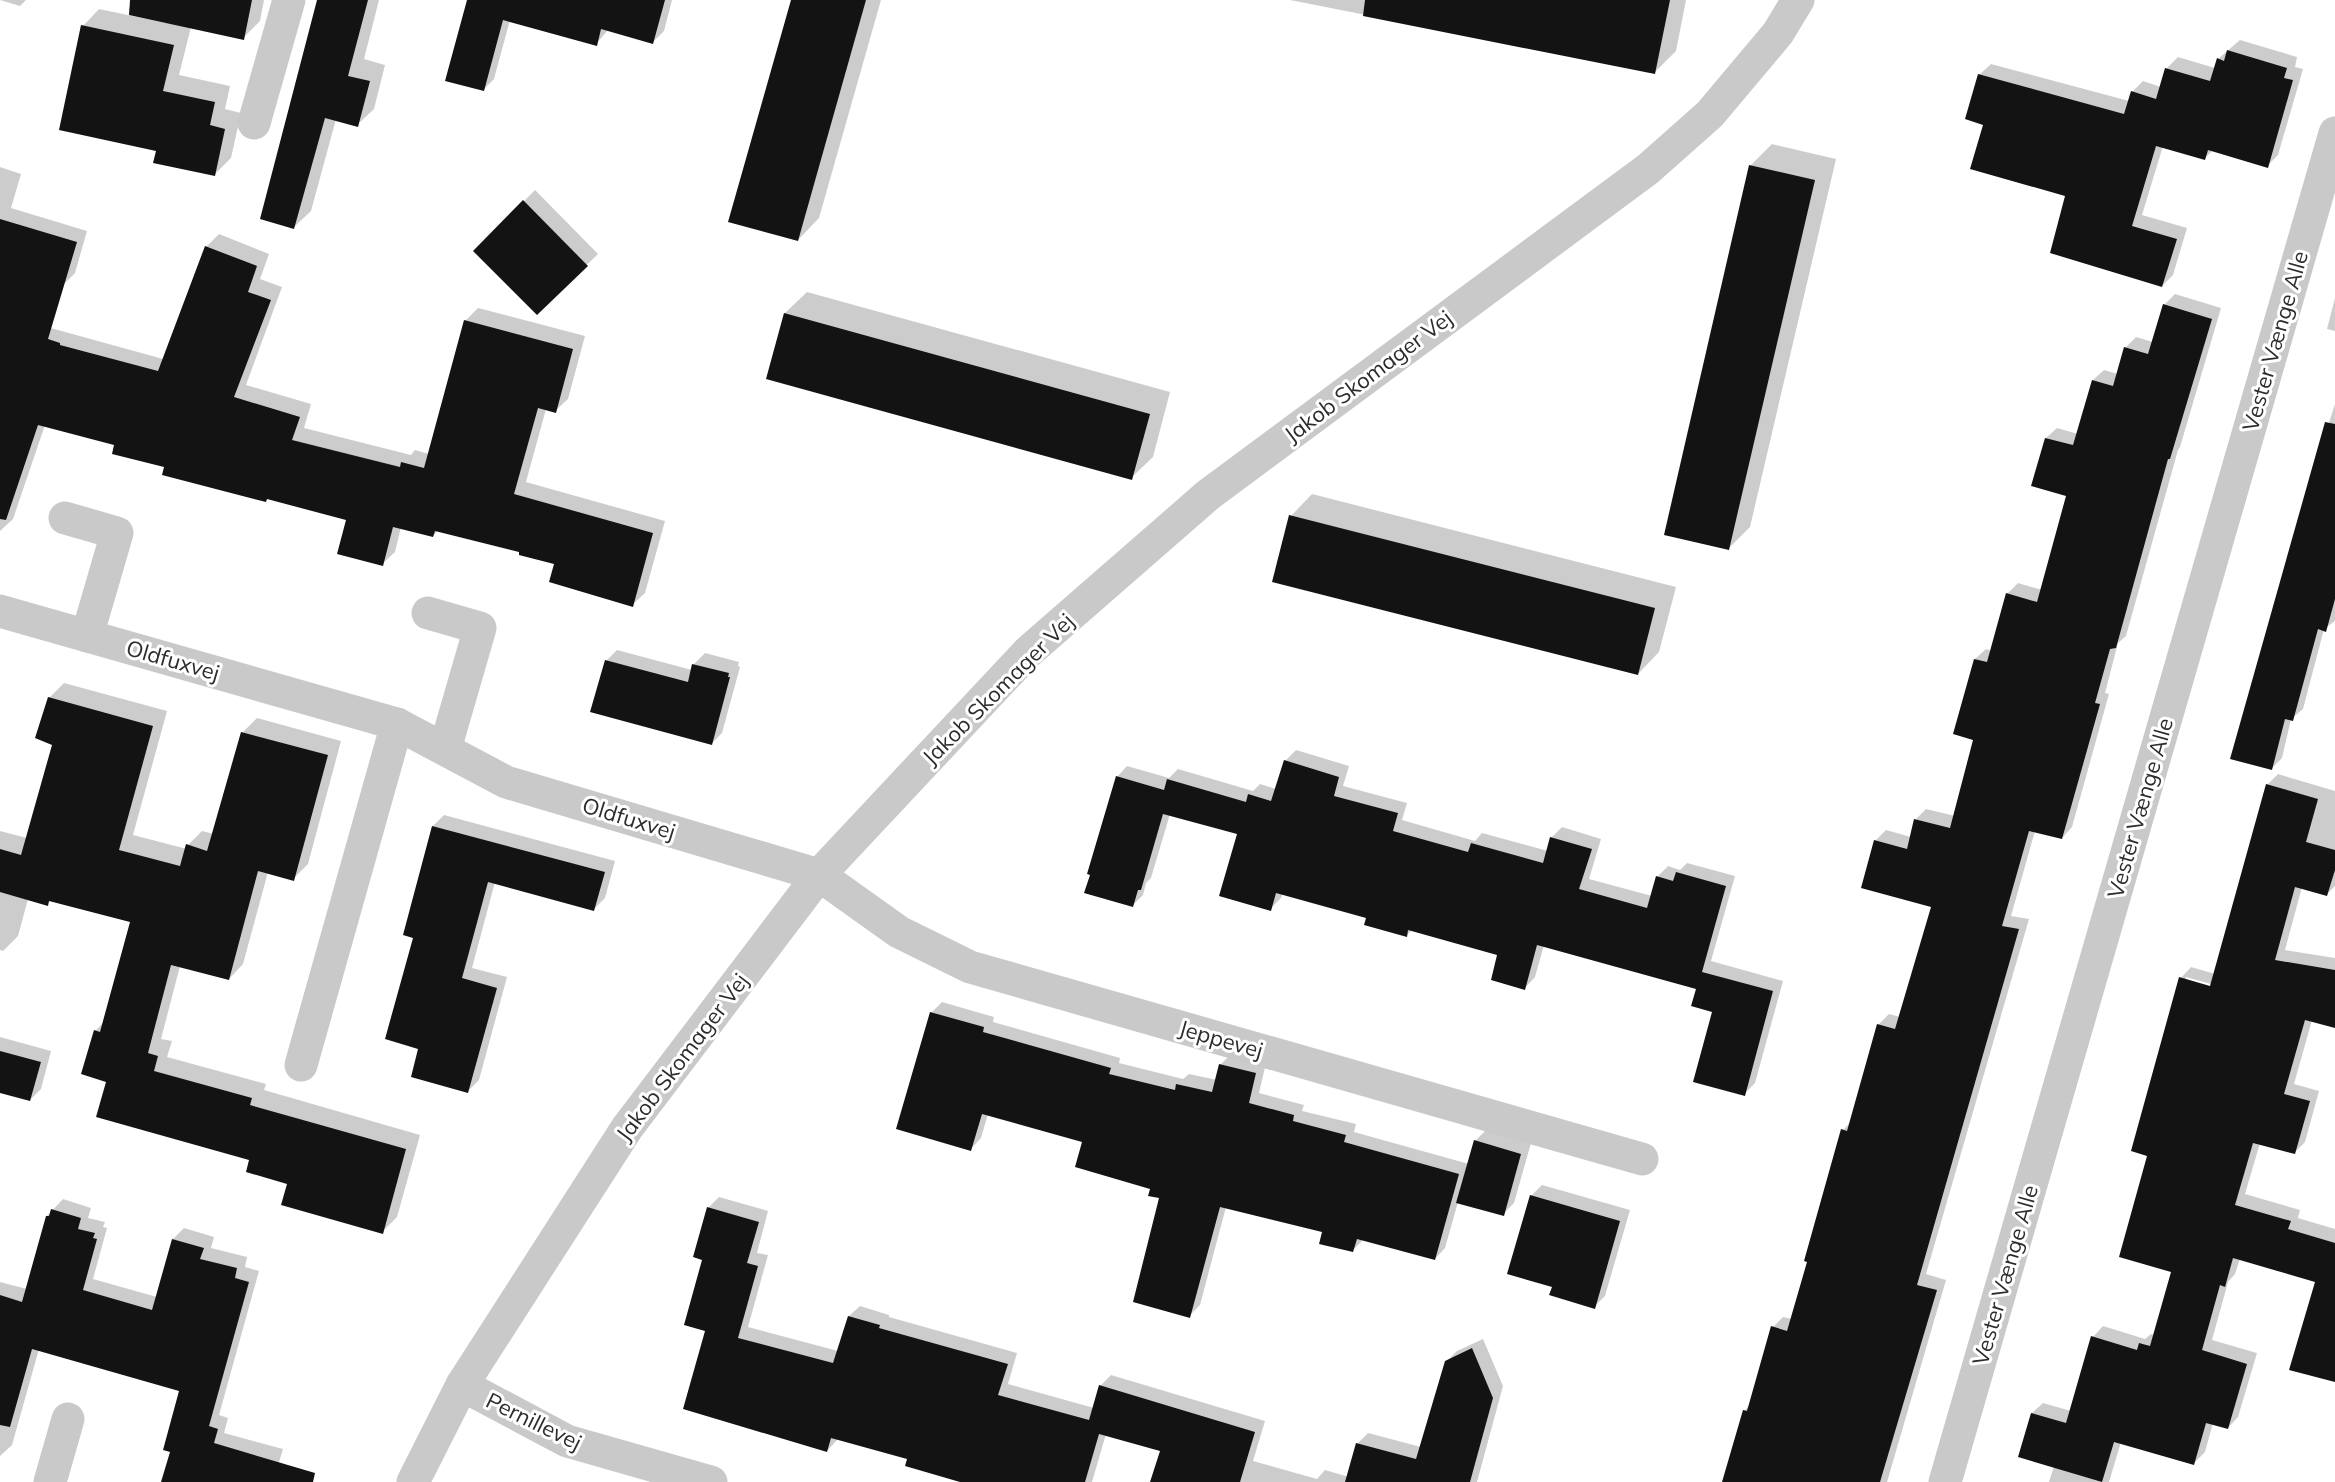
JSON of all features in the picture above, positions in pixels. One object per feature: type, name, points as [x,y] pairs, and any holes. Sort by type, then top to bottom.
[{"type":"street","points":[[254,123],[289,0]]},
{"type":"street","name":"Jakob Skomager Vej","points":[[413,1482],[462,1385],[627,1128],[819,875],[1028,652],[1208,495],[1648,169],[1710,114],[1778,33],[1798,0]]},
{"type":"street","name":"Vester Vænge Alle","points":[[1945,1482],[2335,133]]},
{"type":"street","points":[[65,518],[117,533],[87,636]]},
{"type":"street","name":"Oldfuxvej","points":[[0,611],[397,724],[506,782],[819,875]]},
{"type":"street","points":[[428,613],[480,628],[445,749]]},
{"type":"street","points":[[301,1065],[397,724]]},
{"type":"street","name":"Jeppevej","points":[[819,875],[899,932],[970,967],[1642,1159]]},
{"type":"street","name":"Pernillevej","points":[[462,1385],[567,1441],[711,1482]]},
{"type":"street","points":[[50,1482],[68,1419]]},
{"type":"building","points":[[130,0],[252,0],[244,40],[129,15]]},
{"type":"building","points":[[317,0],[368,0],[348,76],[370,81],[358,127],[325,118],[294,229],[260,219]]},
{"type":"building","points":[[467,0],[665,0],[653,44],[601,29],[597,46],[503,20],[484,91],[445,81]]},
{"type":"building","points":[[791,0],[866,0],[798,241],[728,222]]},
{"type":"building","points":[[1365,0],[1670,0],[1655,74],[1363,16]]},
{"type":"building","points":[[81,25],[174,45],[163,91],[215,102],[210,125],[225,129],[215,176],[153,163],[156,151],[59,130]]},
{"type":"building","points":[[2227,50],[2287,68],[2284,78],[2293,80],[2268,168],[2208,150],[2205,160],[2156,146],[2132,226],[2177,239],[2162,287],[2050,253],[2065,196],[1970,169],[1983,125],[1965,119],[1978,74],[2124,114],[2131,91],[2156,99],[2165,68],[2210,81],[2217,58],[2224,61]]},
{"type":"building","points":[[1749,165],[1815,180],[1729,550],[1664,535]]},
{"type":"building","points":[[523,200],[588,266],[537,315],[473,251]]},
{"type":"building","points":[[0,219],[77,242],[48,339],[60,345],[158,371],[205,246],[257,266],[248,292],[271,300],[234,397],[300,417],[292,440],[400,467],[401,462],[424,468],[464,320],[573,349],[556,413],[538,408],[514,494],[653,533],[633,607],[549,582],[554,564],[519,555],[519,552],[435,531],[433,537],[393,527],[383,566],[337,554],[346,520],[162,475],[164,467],[112,454],[114,445],[38,425],[6,520],[0,519]]},
{"type":"building","points":[[2163,304],[2212,319],[2170,459],[2168,459],[2116,648],[2110,649],[2095,703],[2100,704],[2062,839],[2029,831],[2002,926],[2019,929],[1917,1285],[1937,1290],[1880,1482],[1722,1482],[1743,1410],[1747,1411],[1771,1326],[1787,1331],[1841,1129],[1847,1131],[1877,1024],[1895,1029],[1931,907],[1861,888],[1874,840],[1907,849],[1914,819],[1950,828],[1973,740],[1953,734],[1974,659],[1987,662],[2006,593],[2037,602],[2066,496],[2031,486],[2045,438],[2073,445],[2092,380],[2113,386],[2124,347],[2148,354]]},
{"type":"building","points":[[784,313],[1150,414],[1132,480],[766,379]]},
{"type":"building","points":[[2325,422],[2335,424],[2335,599],[2326,632],[2318,629],[2293,721],[2285,719],[2272,770],[2230,759]]},
{"type":"building","points":[[1289,515],[1655,608],[1638,675],[1272,582]]},
{"type":"building","points":[[605,660],[688,682],[692,664],[729,673],[728,677],[730,677],[712,745],[590,712]]},
{"type":"building","points":[[48,697],[153,726],[119,850],[180,866],[186,844],[207,851],[241,732],[328,755],[294,881],[258,871],[229,980],[171,965],[148,1053],[158,1056],[154,1071],[252,1098],[250,1105],[406,1149],[383,1234],[281,1205],[287,1184],[246,1172],[249,1160],[96,1117],[106,1082],[81,1074],[94,1030],[100,1032],[130,922],[49,901],[48,906],[0,892],[0,849],[21,855],[52,745],[35,738]]},
{"type":"building","points":[[1284,760],[1339,777],[1334,796],[1398,813],[1393,831],[1468,852],[1471,843],[1543,863],[1550,837],[1592,849],[1579,889],[1647,908],[1656,876],[1673,881],[1676,872],[1726,886],[1702,972],[1773,991],[1745,1096],[1693,1082],[1712,1012],[1691,1006],[1696,989],[1537,945],[1525,990],[1491,980],[1497,955],[1408,930],[1407,937],[1364,925],[1366,918],[1276,893],[1271,911],[1219,896],[1237,834],[1163,814],[1141,890],[1138,890],[1133,907],[1084,893],[1090,875],[1087,874],[1116,776],[1164,790],[1167,779],[1246,802],[1248,794],[1271,801]]},
{"type":"building","points":[[2266,784],[2318,799],[2306,842],[2335,850],[2335,870],[2327,896],[2295,887],[2275,960],[2335,970],[2335,1028],[2305,1020],[2284,1094],[2310,1101],[2295,1154],[2253,1143],[2235,1205],[2291,1221],[2288,1229],[2335,1243],[2335,1382],[2289,1370],[2315,1282],[2233,1258],[2225,1287],[2220,1285],[2202,1350],[2247,1364],[2228,1429],[2206,1423],[2194,1465],[2114,1442],[2102,1482],[2018,1457],[2031,1413],[2066,1423],[2091,1336],[2137,1350],[2139,1343],[2150,1346],[2171,1272],[2119,1257],[2147,1156],[2131,1151],[2179,977],[2210,986]]},
{"type":"building","points":[[432,826],[605,872],[594,911],[488,882],[462,978],[497,988],[468,1093],[411,1077],[418,1049],[385,1039],[413,938],[403,935]]},
{"type":"building","points":[[930,1012],[984,1027],[983,1032],[1111,1068],[1109,1074],[1175,1090],[1176,1084],[1212,1092],[1219,1064],[1256,1073],[1249,1103],[1294,1115],[1293,1121],[1346,1135],[1344,1142],[1459,1174],[1435,1260],[1357,1239],[1353,1252],[1319,1244],[1322,1232],[1220,1207],[1190,1318],[1133,1302],[1159,1198],[1148,1196],[1150,1189],[1075,1167],[1082,1142],[982,1114],[971,1151],[896,1129]]},
{"type":"building","points":[[0,1051],[41,1062],[30,1101],[0,1093]]},
{"type":"building","points":[[1474,1140],[1521,1154],[1504,1216],[1456,1203]]},
{"type":"building","points":[[1530,1195],[1620,1221],[1595,1309],[1549,1295],[1552,1287],[1507,1274]]},
{"type":"building","points":[[707,1207],[759,1222],[747,1263],[758,1266],[738,1338],[833,1363],[848,1316],[880,1325],[879,1328],[1008,1364],[998,1395],[1089,1420],[1099,1385],[1255,1432],[1240,1482],[1150,1482],[1160,1451],[1099,1434],[1085,1482],[960,1482],[905,1466],[907,1459],[831,1438],[827,1452],[683,1409],[705,1331],[684,1325],[702,1260],[693,1257]]},
{"type":"building","points":[[51,1209],[81,1218],[78,1229],[95,1233],[93,1238],[97,1239],[83,1290],[152,1310],[172,1239],[204,1248],[200,1259],[237,1268],[235,1278],[249,1282],[209,1426],[218,1429],[214,1443],[315,1473],[313,1482],[161,1482],[170,1452],[163,1450],[179,1391],[32,1349],[10,1427],[0,1425],[0,1295],[22,1302],[46,1216],[49,1216]]},
{"type":"building","points":[[1472,1348],[1493,1398],[1470,1482],[1345,1482],[1356,1443],[1416,1459],[1445,1361]]}]
